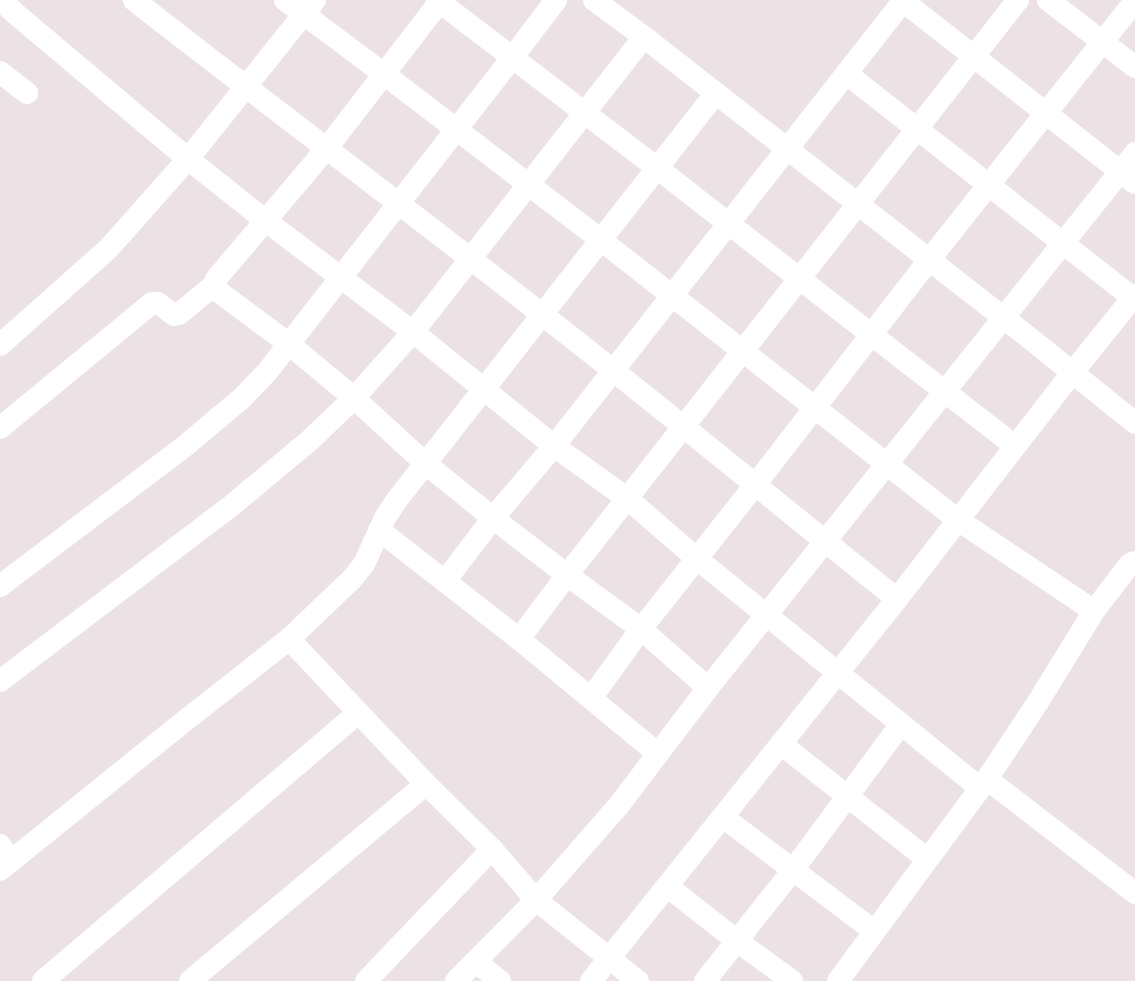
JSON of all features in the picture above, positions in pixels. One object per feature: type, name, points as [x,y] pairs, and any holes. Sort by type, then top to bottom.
[{"type":"street","points":[[1,0],[188,159],[266,221],[413,332],[554,446],[628,499],[696,558],[901,724],[1133,886]]},
{"type":"street","points":[[134,0],[245,87],[470,258],[897,599]]},
{"type":"street","points":[[285,0],[310,7],[384,74],[601,240],[958,520],[1094,611]]},
{"type":"street","points":[[0,586],[186,446],[242,398],[268,372],[457,130],[556,0]]},
{"type":"street","points":[[594,0],[644,37],[1134,420]]},
{"type":"street","points":[[519,639],[567,575],[1018,0]]},
{"type":"street","points":[[1048,0],[1135,67]]},
{"type":"street","points":[[0,428],[152,302],[158,304],[174,315],[179,314],[214,286],[216,279],[327,148],[439,1],[1015,446]]},
{"type":"street","points":[[445,581],[493,518],[554,446],[904,1],[1128,177]]},
{"type":"street","points":[[591,698],[641,629],[696,558],[755,485],[988,185],[1135,1]]},
{"type":"street","points":[[0,345],[108,249],[188,159],[310,7]]},
{"type":"street","points":[[0,682],[237,501],[309,441],[354,398],[413,332],[644,37]]},
{"type":"street","points":[[0,72],[27,93]]},
{"type":"street","points":[[591,981],[897,599],[1072,373],[1134,296],[1063,244],[847,74]]},
{"type":"street","points":[[4,858],[170,733],[289,639],[352,579],[364,564],[385,518],[396,501],[716,93]]},
{"type":"street","points":[[456,981],[536,900],[619,805],[708,688],[1063,244],[1128,177],[1135,153]]},
{"type":"street","points":[[214,286],[219,292],[289,344],[354,398],[426,464],[567,575],[641,629],[708,688]]},
{"type":"street","points":[[379,530],[519,639],[658,753]]},
{"type":"street","points":[[838,981],[984,783],[1038,702],[1094,611],[1130,564],[1135,562]]},
{"type":"street","points":[[289,639],[426,784],[492,850],[536,900],[638,981]]},
{"type":"street","points":[[44,981],[358,713]]},
{"type":"street","points":[[705,981],[793,870],[901,724]]},
{"type":"street","points":[[781,744],[927,859]]},
{"type":"street","points":[[190,981],[426,784]]},
{"type":"street","points":[[723,817],[874,931]]},
{"type":"street","points":[[366,981],[492,850]]},
{"type":"street","points":[[667,886],[737,942],[792,981]]},
{"type":"street","points":[[476,962],[500,981]]}]
